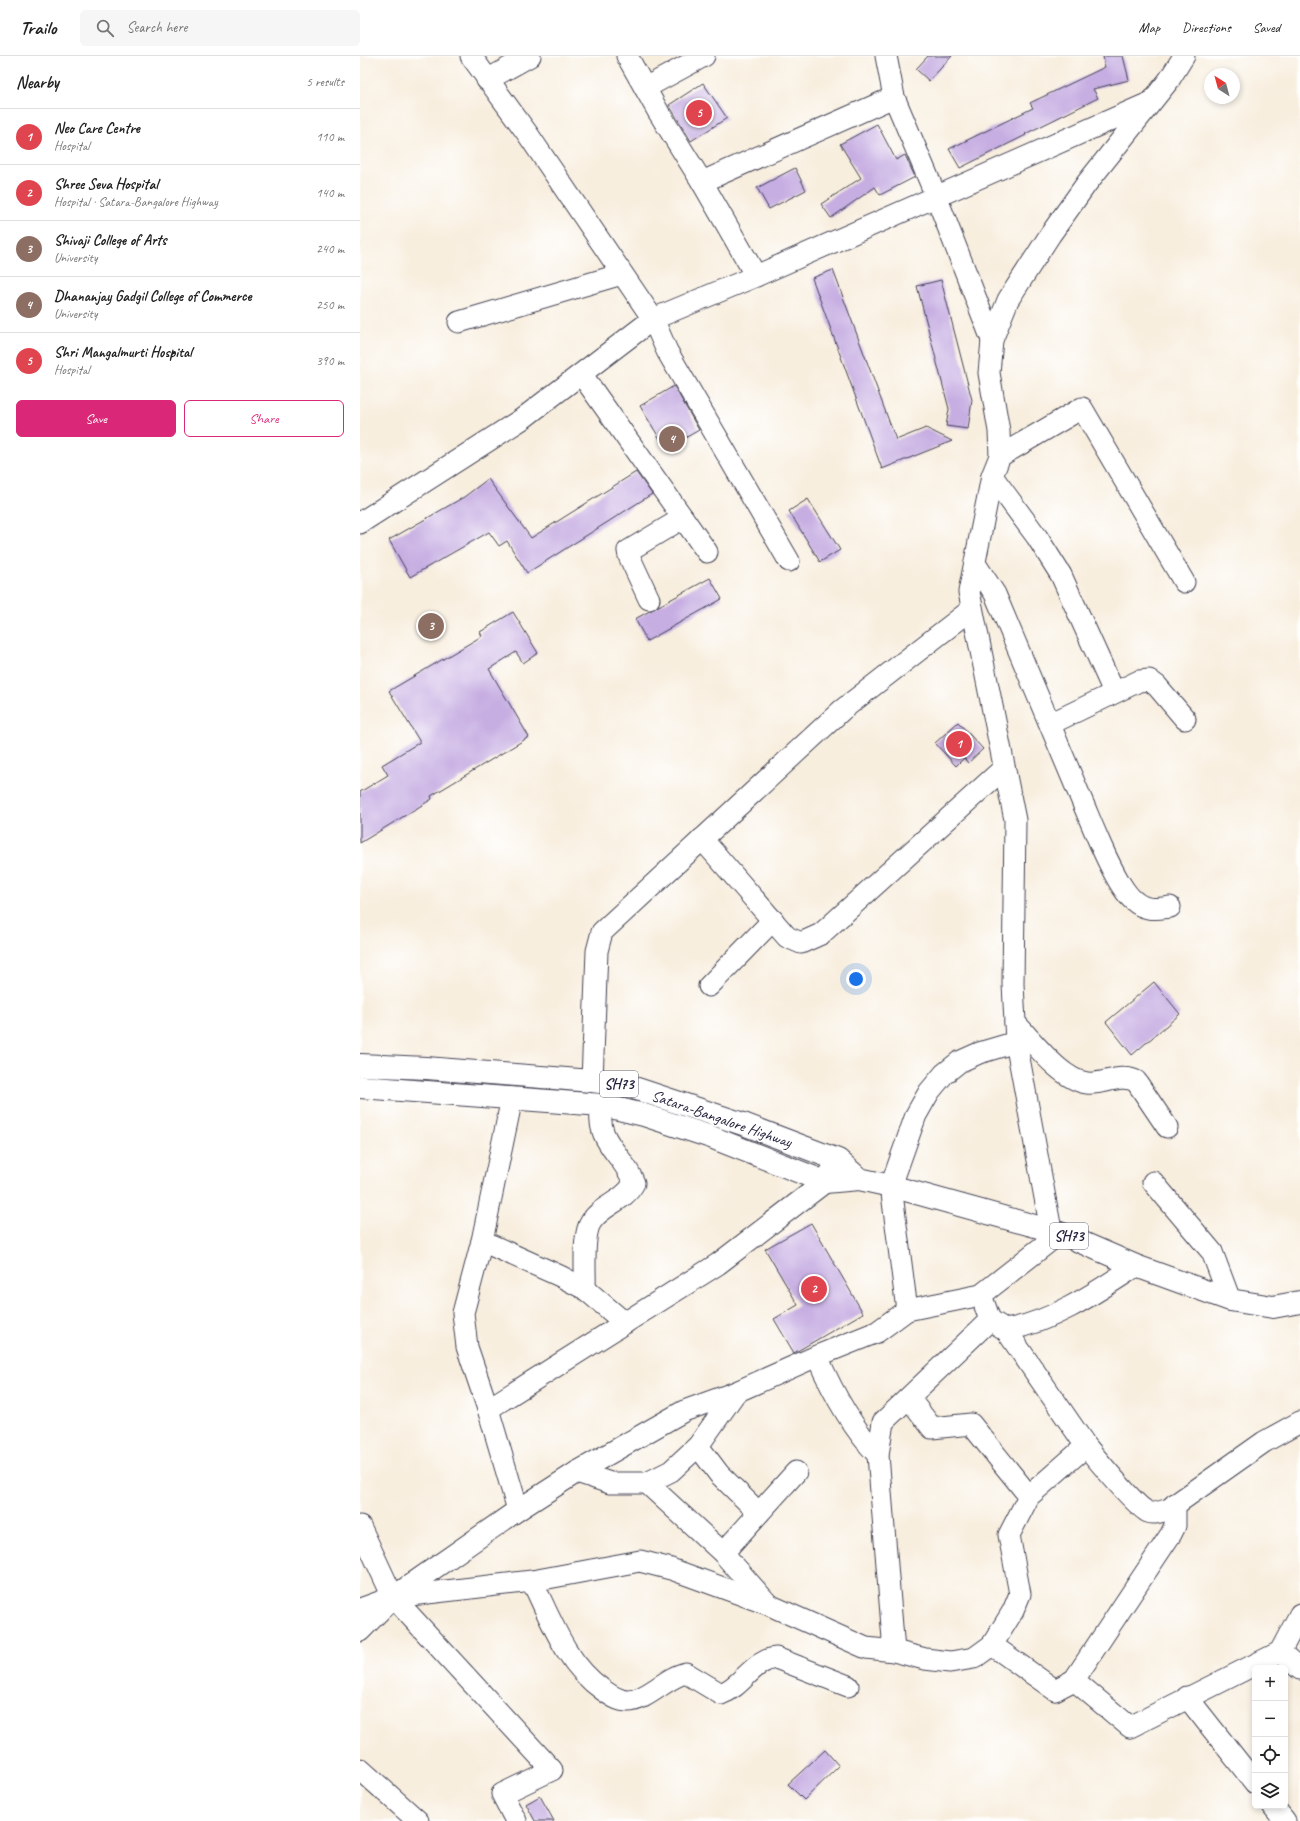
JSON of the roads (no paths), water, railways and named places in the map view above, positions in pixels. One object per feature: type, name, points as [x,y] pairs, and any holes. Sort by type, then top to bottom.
[{"type":"main road","name":"Satara-Bangalore Highway","points":[[360,1065],[434,1068],[625,1085],[657,1094],[838,1160],[859,1179]]},
{"type":"main road","name":"Satara-Bangalore Highway","points":[[360,1087],[602,1105],[644,1115],[711,1137],[825,1182],[859,1179],[1055,1231],[1136,1266],[1230,1300],[1273,1306],[1300,1302]]},
{"type":"main road","points":[[1273,1306],[1300,1319]]},
{"type":"street","points":[[471,56],[487,80],[527,132],[653,319],[667,351],[789,561]]},
{"type":"street","points":[[487,80],[530,56]]},
{"type":"street","points":[[627,56],[756,276]]},
{"type":"street","points":[[645,88],[704,56]]},
{"type":"street","points":[[886,56],[894,97],[936,196],[992,340]]},
{"type":"street","points":[[360,1631],[393,1597],[518,1510],[577,1472],[684,1411],[736,1392],[817,1356],[877,1332],[908,1310],[981,1295],[1055,1231],[1016,1032],[1014,984],[1015,820],[969,592],[976,565],[992,476],[1000,456],[999,431],[989,374],[992,340],[1008,300],[1050,234],[1087,184],[1169,80],[1184,56]]},
{"type":"street","points":[[702,182],[894,97]]},
{"type":"street","points":[[360,523],[522,419],[582,375],[653,319],[756,276],[1151,102]]},
{"type":"street","points":[[459,322],[622,274]]},
{"type":"street","points":[[582,375],[707,552]]},
{"type":"street","points":[[1000,456],[1082,408],[1184,582]]},
{"type":"street","points":[[992,476],[1061,575],[1114,692]]},
{"type":"street","points":[[649,599],[628,551],[683,518]]},
{"type":"street","points":[[976,565],[995,594],[1093,826],[1120,884],[1132,899],[1143,908],[1152,910],[1170,908]]},
{"type":"street","points":[[592,1081],[597,951],[602,932],[842,710],[972,609]]},
{"type":"street","points":[[1050,724],[1114,692],[1139,681],[1149,680],[1157,686],[1185,719]]},
{"type":"street","points":[[702,839],[787,936],[794,941],[801,943],[821,934],[1004,768]]},
{"type":"street","points":[[709,986],[773,920]]},
{"type":"street","points":[[1016,1032],[1058,1068],[1076,1079],[1088,1083],[1129,1078],[1136,1081],[1167,1127]]},
{"type":"street","points":[[908,1310],[890,1186],[916,1115],[929,1092],[944,1074],[959,1062],[979,1053],[1016,1032]]},
{"type":"street","points":[[512,1098],[482,1240],[463,1313],[467,1347],[488,1409],[518,1510]]},
{"type":"street","points":[[585,1289],[587,1230],[591,1221],[630,1190],[634,1183],[630,1173],[608,1145],[599,1117],[602,1105]]},
{"type":"street","points":[[488,1409],[718,1264],[825,1182],[838,1160]]},
{"type":"street","points":[[1153,1182],[1212,1252],[1230,1300]]},
{"type":"street","points":[[482,1240],[585,1289],[626,1323]]},
{"type":"street","points":[[894,1651],[878,1455],[883,1422],[908,1398],[998,1325],[1024,1327],[1056,1315],[1098,1293],[1136,1266]]},
{"type":"street","points":[[981,1295],[998,1325],[1086,1446],[1147,1512],[1157,1513],[1169,1509],[1264,1442],[1300,1422]]},
{"type":"street","points":[[817,1356],[833,1390],[864,1441],[878,1455]]},
{"type":"street","points":[[577,1472],[610,1483],[647,1483],[671,1471],[698,1446],[736,1392]]},
{"type":"street","points":[[908,1398],[932,1428],[971,1424],[1029,1496]]},
{"type":"street","points":[[698,1446],[718,1474],[759,1513]]},
{"type":"street","points":[[360,1609],[393,1597],[532,1581],[640,1561],[672,1568],[767,1604],[866,1648],[894,1651],[925,1659],[950,1662],[974,1658],[992,1645],[1013,1611],[1020,1594],[1009,1535],[1029,1496],[1086,1446]]},
{"type":"street","points":[[723,1553],[796,1472]]},
{"type":"street","points":[[647,1483],[723,1553],[767,1604]]},
{"type":"street","points":[[992,1645],[1055,1690],[1074,1680],[1171,1534],[1176,1519],[1175,1504]]},
{"type":"street","points":[[360,1526],[393,1597],[552,1770],[502,1794],[516,1821]]},
{"type":"street","points":[[532,1581],[561,1643],[579,1670],[592,1683],[613,1697],[628,1701],[642,1697],[675,1676],[686,1674],[721,1694],[730,1691],[760,1664],[768,1659],[776,1658],[848,1686]]},
{"type":"street","points":[[1074,1680],[1130,1727],[1280,1652],[1300,1614]]},
{"type":"street","points":[[1280,1652],[1300,1670]]},
{"type":"street","points":[[1187,1698],[1252,1779]]},
{"type":"street","points":[[360,1768],[418,1821]]},
{"type":"street","points":[[1276,1809],[1285,1821]]},
{"type":"place","name":"Shri Mangalmurti Hospital","points":[[699,113]]},
{"type":"place","name":"Dhananjay Gadgil College of Commerce","points":[[672,439]]},
{"type":"place","name":"Shivaji College of Arts","points":[[431,626]]},
{"type":"place","name":"Neo Care Centre","points":[[959,744]]},
{"type":"place","name":"Shree Seva Hospital","points":[[814,1289]]}]
